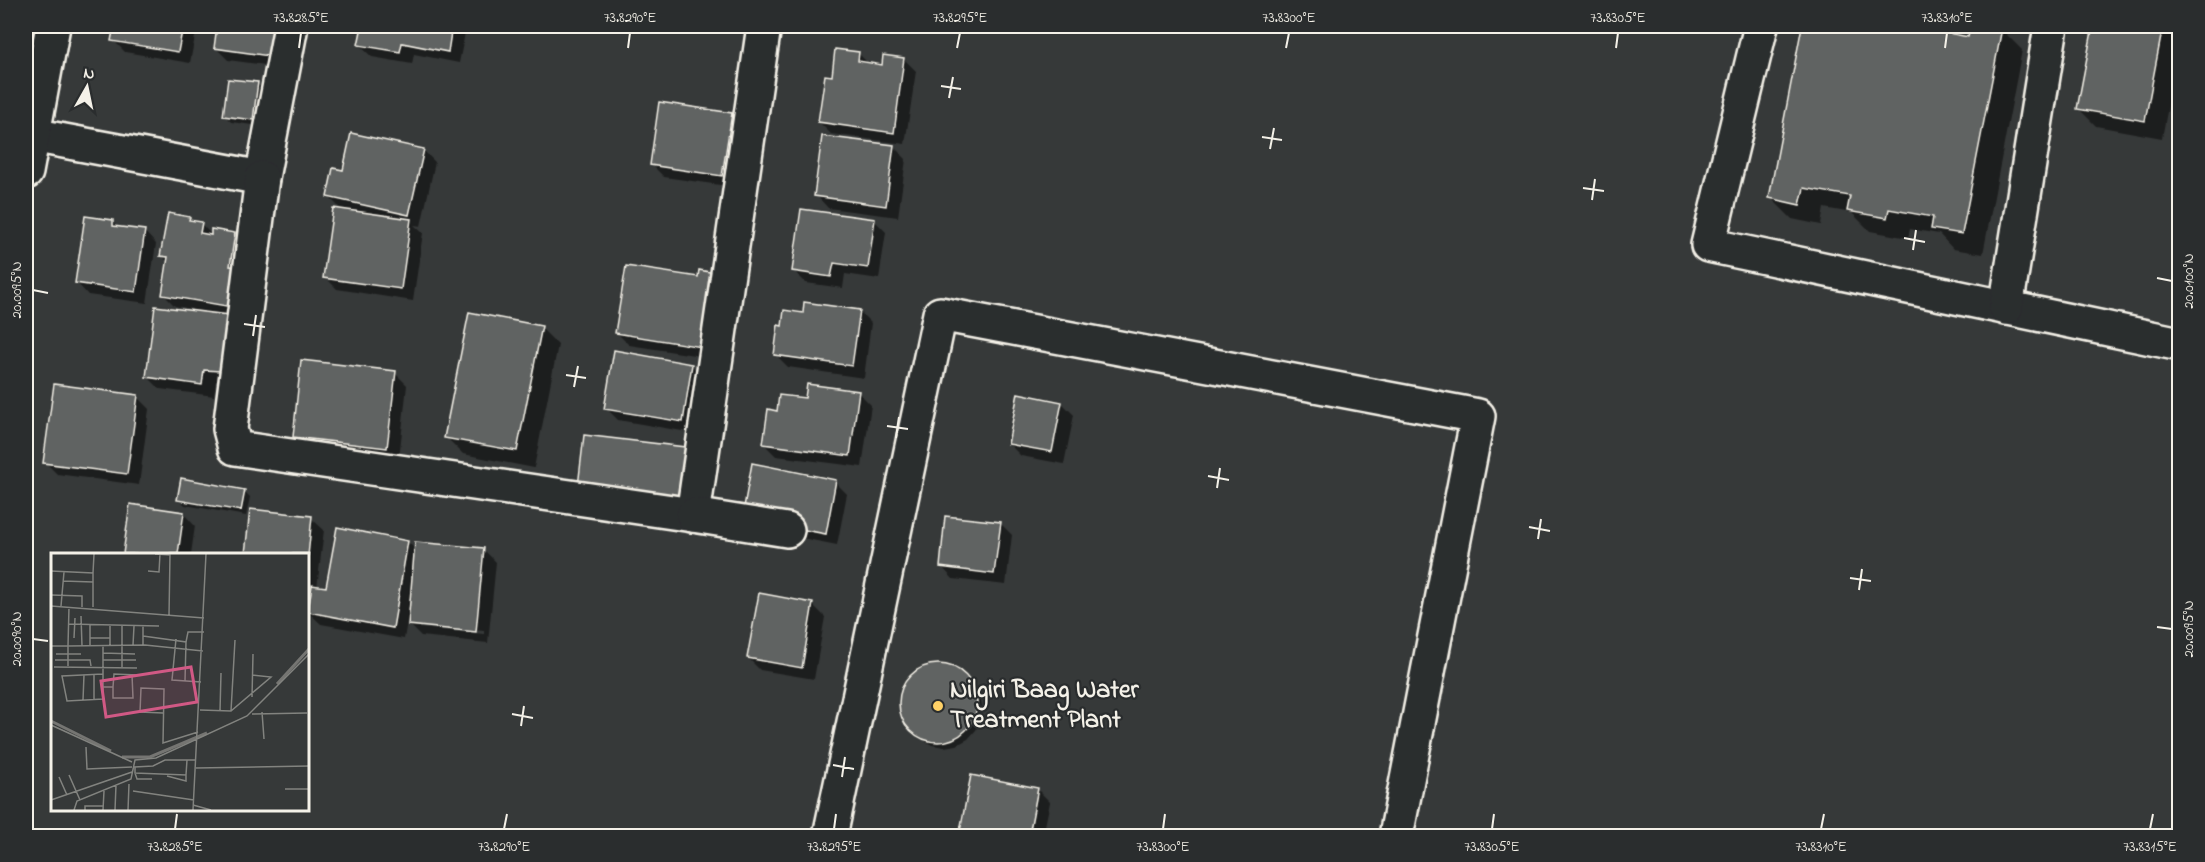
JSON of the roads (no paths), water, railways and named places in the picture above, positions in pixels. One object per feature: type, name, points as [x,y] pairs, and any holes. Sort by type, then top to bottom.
[{"type":"street","points":[[26,172],[53,26]]},
{"type":"street","points":[[291,26],[262,178],[230,429],[236,448],[787,530]]},
{"type":"street","points":[[693,515],[764,26]]},
{"type":"street","points":[[1761,26],[1708,245],[2180,344]]},
{"type":"street","points":[[2006,308],[2051,26]]},
{"type":"street","points":[[32,135],[262,178]]},
{"type":"street","points":[[830,837],[940,314],[1478,416],[1396,837]]},
{"type":"place","name":"Nilgiri Baag Water Treatment Plant","points":[[938,706]]}]
